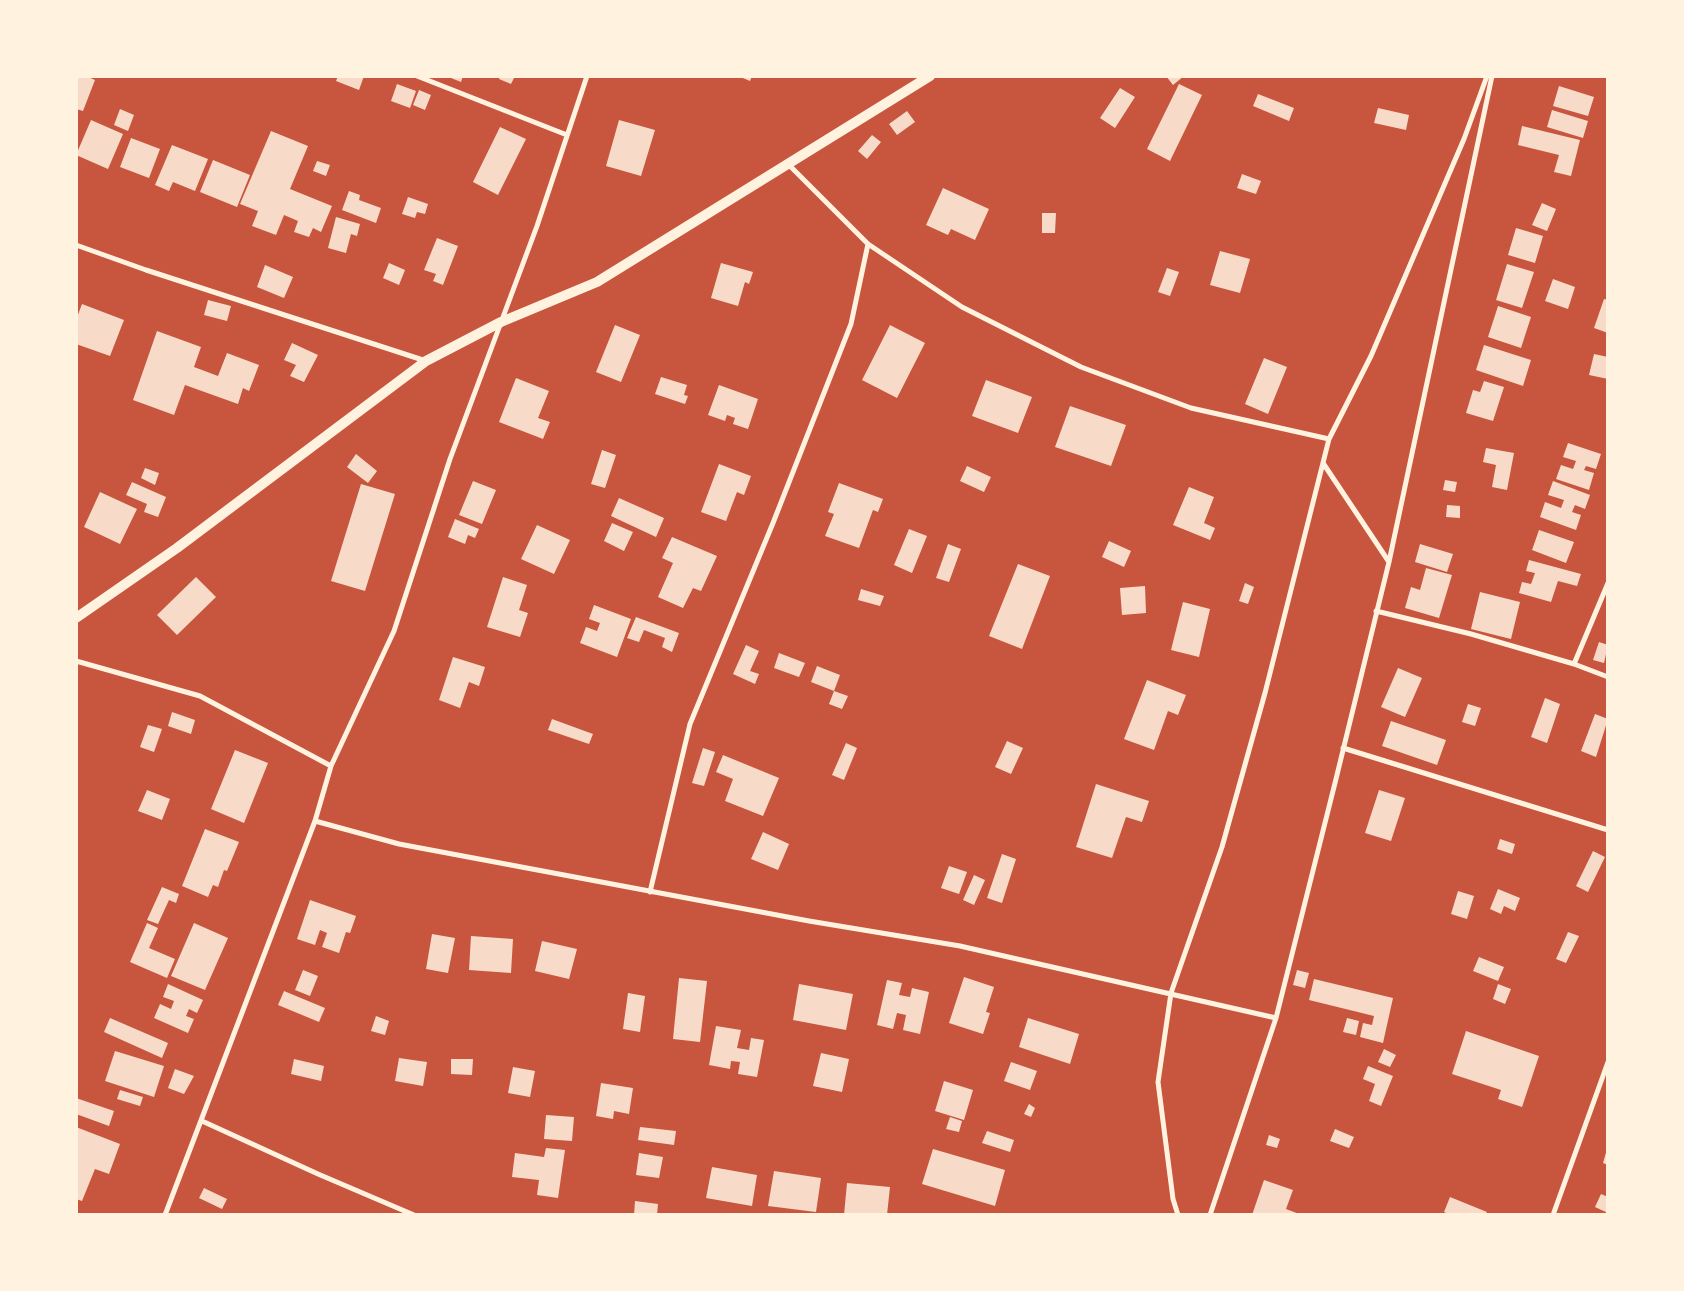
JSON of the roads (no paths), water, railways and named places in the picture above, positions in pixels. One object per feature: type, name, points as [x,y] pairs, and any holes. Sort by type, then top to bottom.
[{"type":"main road","points":[[76,618],[177,548],[426,361],[501,322],[597,282],[789,165],[930,76]]},
{"type":"street","points":[[417,76],[567,135]]},
{"type":"street","points":[[165,1215],[315,821],[331,766],[394,631],[450,459],[501,322],[587,76]]},
{"type":"street","points":[[1178,1215],[1174,1199],[1158,1082],[1171,993],[1222,847],[1265,693],[1330,438],[1371,356],[1464,139],[1487,76]]},
{"type":"street","points":[[1210,1215],[1276,1018],[1343,748],[1389,562],[1492,76]]},
{"type":"street","points":[[789,165],[868,244],[962,307],[1081,367],[1191,408],[1330,438]]},
{"type":"street","points":[[76,244],[146,270],[426,361]]},
{"type":"street","points":[[650,892],[690,724],[773,523],[851,324],[868,244]]},
{"type":"street","points":[[1323,463],[1389,562]]},
{"type":"street","points":[[1574,664],[1608,583]]},
{"type":"street","points":[[1376,611],[1471,634],[1574,664],[1608,677]]},
{"type":"street","points":[[76,661],[200,696],[331,766]]},
{"type":"street","points":[[1343,748],[1608,830]]},
{"type":"street","points":[[315,821],[399,844],[650,892],[960,946],[1276,1018]]},
{"type":"street","points":[[1553,1215],[1608,1062]]},
{"type":"street","points":[[202,1121],[414,1215]]}]
